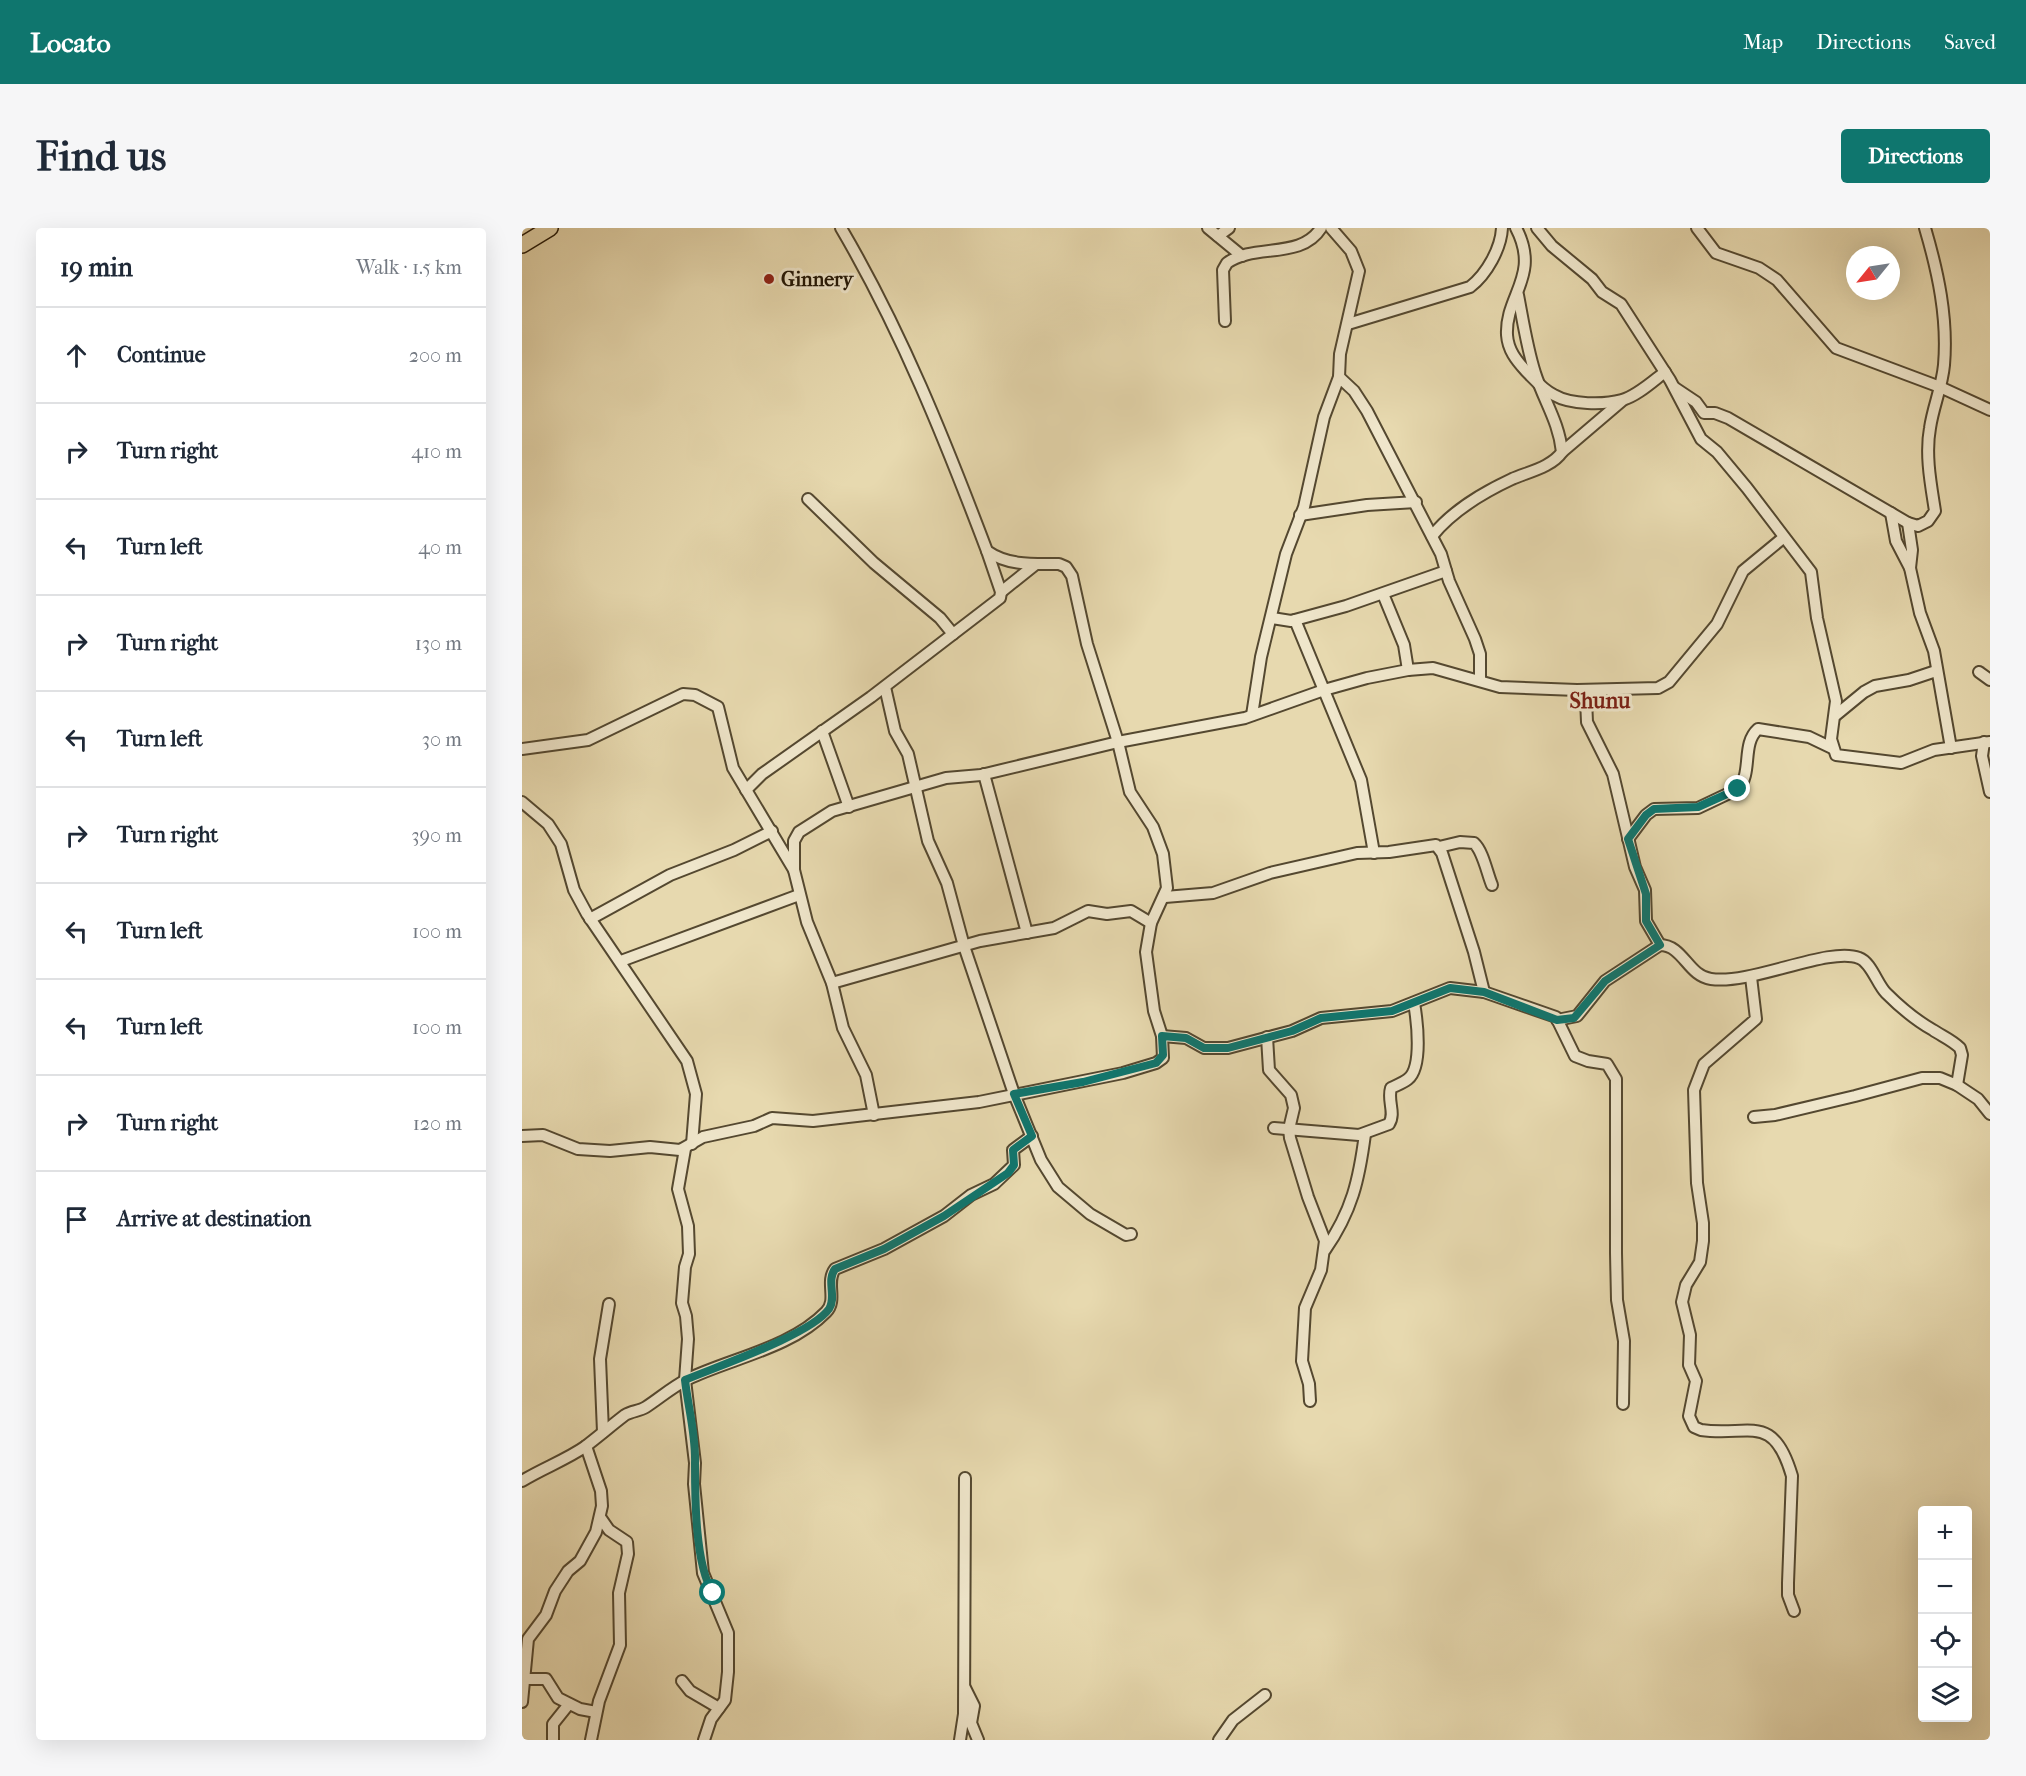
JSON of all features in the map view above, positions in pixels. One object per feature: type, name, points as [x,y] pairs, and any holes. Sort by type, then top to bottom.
[{"type":"highway","points":[[522,245],[550,228]]},
{"type":"street","points":[[746,790],[762,774],[885,687],[1000,598],[1001,592],[987,551],[923,390],[870,278],[841,228]]},
{"type":"street","points":[[1208,228],[1242,256]]},
{"type":"street","points":[[1218,236],[1229,228]]},
{"type":"street","points":[[1225,321],[1224,266],[1242,256],[1269,253],[1307,242],[1321,228]]},
{"type":"street","points":[[1252,716],[1261,657],[1289,543],[1300,515],[1324,417],[1339,377],[1340,354],[1348,324],[1358,266],[1344,242],[1331,228]]},
{"type":"street","points":[[1348,324],[1470,287],[1488,265],[1501,239],[1502,228]]},
{"type":"street","points":[[1516,228],[1524,249],[1525,262],[1518,295],[1508,324],[1509,345],[1514,357],[1539,384],[1555,396],[1569,400],[1624,400]]},
{"type":"street","points":[[1537,228],[1558,252],[1592,279],[1602,292],[1622,304],[1674,387],[1701,439],[1717,452],[1747,488],[1783,538],[1806,564],[1813,578],[1817,618],[1836,701],[1832,748]]},
{"type":"street","points":[[1697,228],[1716,253],[1759,268],[1777,280],[1836,348],[1940,387],[1990,410]]},
{"type":"street","points":[[1674,387],[1696,402],[1704,413],[1715,413],[1728,418],[1908,523],[1918,526],[1928,521],[1935,511],[1930,478],[1929,438],[1944,363],[1942,296],[1925,228]]},
{"type":"street","points":[[1518,295],[1539,384],[1557,423],[1562,452]]},
{"type":"street","points":[[1432,536],[1463,506],[1496,487],[1546,465],[1624,400],[1665,372]]},
{"type":"street","points":[[1339,377],[1359,399],[1416,502],[1432,536],[1475,639],[1480,654],[1480,680]]},
{"type":"street","points":[[808,499],[874,563],[940,618],[952,634]]},
{"type":"street","points":[[1300,515],[1367,505],[1416,502]]},
{"type":"street","points":[[1891,513],[1896,541],[1910,568],[1920,613],[1936,658],[1936,671],[1948,717],[1951,748]]},
{"type":"street","points":[[1908,523],[1912,550],[1910,568]]},
{"type":"street","points":[[874,1115],[866,1075],[843,1028],[832,983],[799,895],[794,870],[794,842],[799,832],[814,820],[832,811],[946,778],[984,774],[1118,742],[1223,723],[1252,716],[1324,690],[1407,670],[1440,669],[1500,687],[1577,690],[1653,689],[1669,682],[1718,624],[1743,572],[1783,538]]},
{"type":"street","points":[[522,1136],[543,1135],[578,1149],[610,1151],[650,1147],[665,1149],[688,1146],[703,1137],[754,1126],[772,1118],[813,1121],[979,1102],[1083,1082],[1156,1063],[1163,1055],[1162,1036],[1146,964],[1146,942],[1151,923],[1165,897],[1167,878],[1163,854],[1153,827],[1130,792],[1118,742],[1091,661],[1072,576],[1063,566],[1002,560],[987,551]]},
{"type":"street","points":[[1001,592],[1036,564]]},
{"type":"street","points":[[1272,618],[1295,620],[1383,594],[1446,571]]},
{"type":"street","points":[[1383,594],[1404,645],[1407,670]]},
{"type":"street","points":[[1295,620],[1313,669],[1361,780],[1374,854]]},
{"type":"street","points":[[1836,715],[1875,686],[1909,680],[1936,671]]},
{"type":"street","points":[[1979,672],[1990,680]]},
{"type":"street","points":[[885,687],[895,731],[908,754],[928,841],[948,887],[964,946],[1014,1094],[1041,1160],[1058,1187],[1090,1214],[1126,1235],[1131,1234]]},
{"type":"street","points":[[1577,690],[1586,699],[1587,722],[1612,774],[1628,839],[1646,894],[1646,921],[1660,945]]},
{"type":"street","points":[[522,749],[588,740],[677,696],[695,696],[714,704],[720,711],[733,768],[794,870]]},
{"type":"street","points":[[1628,839],[1646,815],[1654,809],[1704,806],[1740,788],[1749,741],[1758,729],[1809,737],[1832,748],[1839,756],[1893,764],[1906,762],[1934,750],[1987,742],[1982,756],[1990,792]]},
{"type":"street","points":[[822,731],[849,807]]},
{"type":"street","points":[[984,774],[1027,933]]},
{"type":"street","points":[[522,802],[548,824],[561,844],[574,890],[590,919],[675,1040],[693,1075],[696,1106],[688,1146],[680,1167],[678,1189],[686,1219],[689,1254],[685,1267],[682,1303],[687,1316],[688,1339],[685,1380],[695,1463],[694,1484],[703,1573],[728,1633],[725,1700],[711,1719],[704,1740]]},
{"type":"street","points":[[590,919],[670,875],[734,850],[772,831]]},
{"type":"street","points":[[781,847],[794,842]]},
{"type":"street","points":[[1165,897],[1206,895],[1239,882],[1357,853],[1374,854],[1429,846],[1439,847],[1460,842],[1477,845],[1492,885]]},
{"type":"street","points":[[1439,847],[1474,952],[1484,992]]},
{"type":"street","points":[[621,961],[799,895]]},
{"type":"street","points":[[832,983],[1000,937],[1054,928],[1095,910],[1107,914],[1131,911],[1151,923]]},
{"type":"street","points":[[1162,1036],[1186,1038],[1204,1048],[1216,1049],[1292,1031],[1321,1018],[1385,1012],[1414,1003],[1445,988],[1484,992],[1557,1020],[1577,1016],[1605,981],[1660,945],[1674,948],[1690,968],[1705,978],[1713,980],[1751,977],[1815,960],[1849,956],[1862,959],[1886,993],[1916,1018],[1960,1048],[1962,1055],[1957,1085]]},
{"type":"street","points":[[1751,977],[1756,1019],[1704,1064],[1694,1090],[1697,1183],[1703,1223],[1700,1262],[1686,1285],[1682,1302],[1690,1335],[1689,1365],[1696,1382],[1689,1416],[1694,1427],[1701,1430],[1762,1431],[1772,1437],[1787,1459],[1792,1476],[1788,1595],[1794,1611]]},
{"type":"street","points":[[1274,1128],[1365,1134],[1389,1124],[1392,1117],[1389,1096],[1391,1088],[1409,1078],[1414,1070],[1418,1033],[1414,1003]]},
{"type":"street","points":[[1557,1020],[1574,1054],[1581,1059],[1607,1064],[1616,1079],[1617,1300],[1624,1341],[1623,1404]]},
{"type":"street","points":[[1267,1037],[1269,1070],[1286,1086],[1293,1101],[1289,1129],[1308,1197],[1325,1241],[1319,1278],[1305,1308],[1302,1353],[1310,1401]]},
{"type":"street","points":[[1754,1117],[1775,1115],[1922,1078],[1940,1078],[1957,1085],[1978,1099],[1990,1114]]},
{"type":"street","points":[[1324,1250],[1353,1200],[1359,1183],[1365,1134]]},
{"type":"street","points":[[522,1481],[586,1446],[628,1414],[647,1407],[657,1397],[685,1380],[781,1341],[809,1326],[828,1311],[831,1304],[830,1282],[835,1269],[884,1249],[994,1184],[1014,1165],[1013,1150],[1032,1136]]},
{"type":"street","points":[[665,1149],[676,1159],[680,1167]]},
{"type":"street","points":[[603,1432],[600,1359],[609,1304]]},
{"type":"street","points":[[522,1702],[528,1639],[546,1615],[555,1591],[568,1571],[580,1561],[596,1532],[600,1517],[602,1491],[586,1446]]},
{"type":"street","points":[[960,1740],[964,1714],[965,1478]]},
{"type":"street","points":[[591,1740],[596,1712],[620,1645],[619,1593],[627,1554],[627,1542],[609,1530],[600,1517]]},
{"type":"street","points":[[525,1679],[549,1681],[558,1698],[569,1704],[596,1712]]},
{"type":"street","points":[[682,1681],[695,1695],[719,1708]]},
{"type":"street","points":[[964,1686],[974,1706],[971,1723],[978,1740]]},
{"type":"street","points":[[1219,1740],[1233,1720],[1265,1695]]},
{"type":"street","points":[[553,1740],[553,1724],[569,1704]]},
{"type":"place","name":"Ginnery","points":[[769,279]]},
{"type":"district","name":"Shunu","points":[[1600,701]]},
{"type":"route","points":[[713,1593],[703,1573],[694,1484],[695,1463],[685,1380],[781,1341],[809,1326],[828,1311],[831,1304],[831,1274],[835,1269],[874,1254],[928,1222],[944,1216],[971,1195],[994,1184],[1008,1173],[1014,1165],[1013,1150],[1032,1136],[1014,1094],[1083,1082],[1146,1067],[1163,1058],[1162,1036],[1186,1038],[1204,1048],[1228,1048],[1254,1039],[1292,1031],[1321,1018],[1392,1011],[1445,988],[1466,988],[1484,992],[1504,1001],[1556,1017],[1557,1020],[1574,1018],[1580,1014],[1605,981],[1626,965],[1660,945],[1646,921],[1646,894],[1635,867],[1628,839],[1646,815],[1654,809],[1704,806],[1738,789]]}]
